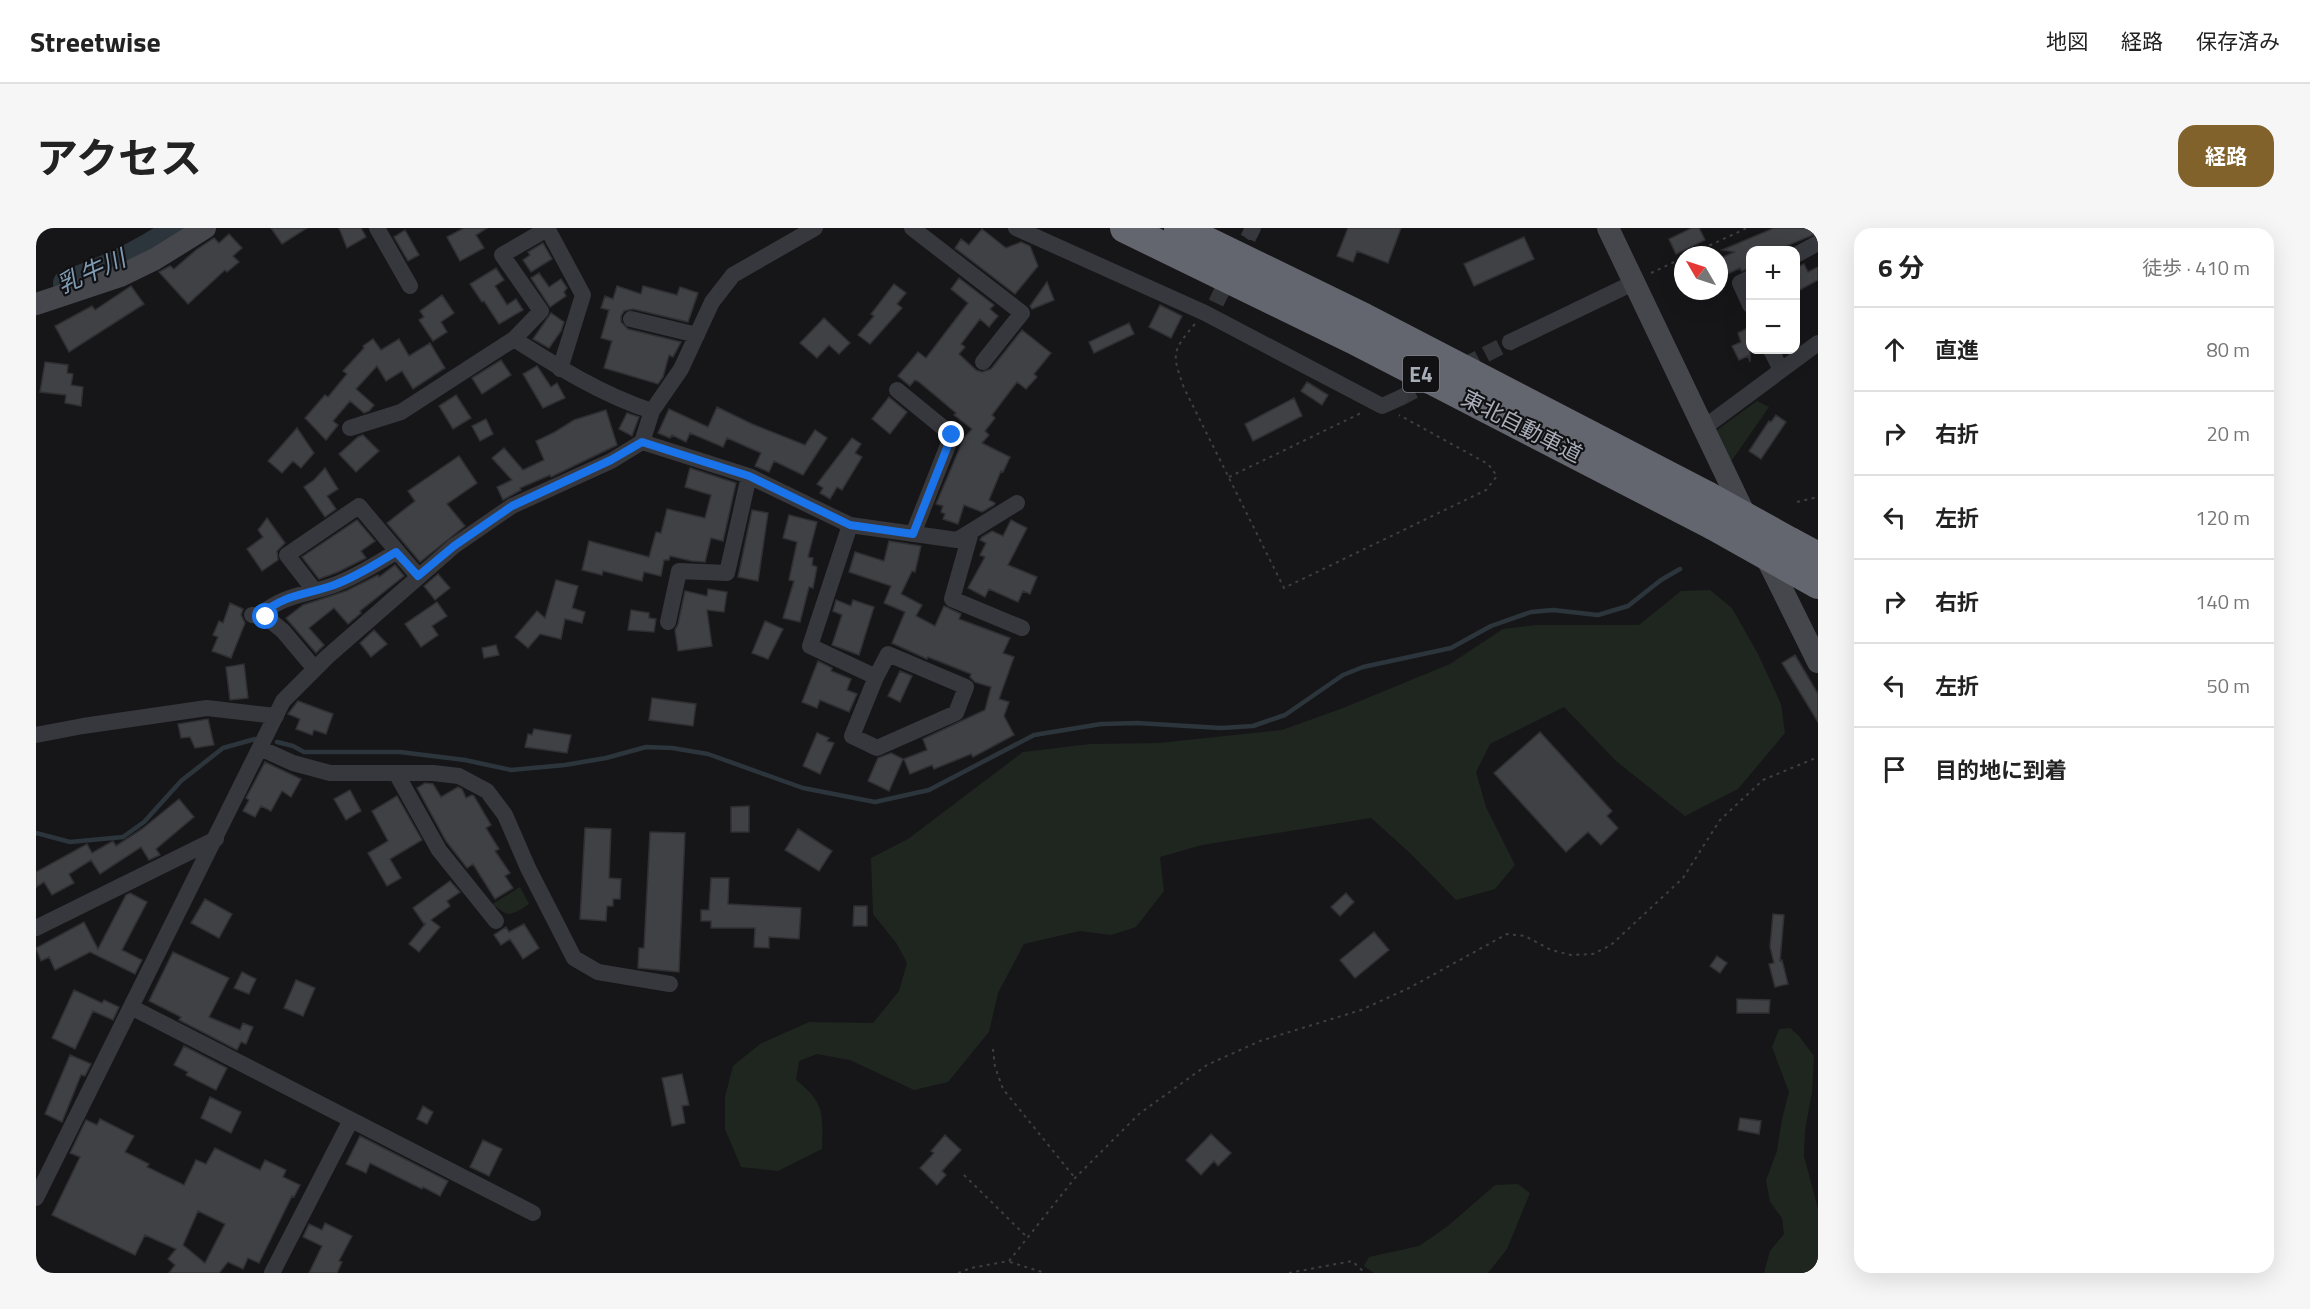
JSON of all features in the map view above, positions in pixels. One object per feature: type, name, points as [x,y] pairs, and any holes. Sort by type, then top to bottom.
[{"type":"highway","name":"東北自動車道","points":[[1125,228],[1353,339],[1713,525],[1810,571]]},
{"type":"highway","name":"東北自動車道","points":[[1179,228],[1364,318],[1707,496],[1790,542],[1810,571]]},
{"type":"street","points":[[36,304],[120,276],[155,259],[205,228]]},
{"type":"street","points":[[377,228],[410,286]]},
{"type":"street","points":[[36,1198],[283,701],[315,669],[454,546],[512,506],[611,460],[642,442],[652,411],[681,369],[712,302],[733,275],[815,228]]},
{"type":"street","points":[[912,228],[1022,313],[983,363]]},
{"type":"street","points":[[1016,228],[1211,308],[1382,406],[1400,398]]},
{"type":"street","points":[[1608,228],[1702,429],[1818,662]]},
{"type":"street","points":[[350,428],[401,412],[514,339],[541,311],[502,255],[547,229],[583,295],[560,369]]},
{"type":"street","points":[[1800,253],[1818,243]]},
{"type":"street","points":[[1746,280],[1740,283],[1746,296]]},
{"type":"street","points":[[1510,342],[1634,282]]},
{"type":"street","points":[[631,320],[697,335]]},
{"type":"street","points":[[514,339],[560,369],[622,401],[652,411]]},
{"type":"street","points":[[1702,429],[1818,342]]},
{"type":"street","points":[[1773,354],[1781,370]]},
{"type":"street","points":[[897,390],[952,435],[913,534]]},
{"type":"street","points":[[642,442],[749,476],[850,525],[957,540],[1017,503]]},
{"type":"street","points":[[668,622],[679,571],[727,573],[749,476]]},
{"type":"street","points":[[314,590],[287,555],[359,506],[418,576]]},
{"type":"street","points":[[850,525],[810,646],[876,677]]},
{"type":"street","points":[[971,532],[952,599],[1022,628]]},
{"type":"street","points":[[315,669],[283,631],[266,617],[255,615],[274,603],[334,585],[396,552]]},
{"type":"street","points":[[888,654],[966,687],[956,713],[877,748],[852,736],[876,677],[888,654]]},
{"type":"street","points":[[36,735],[207,708],[276,716]]},
{"type":"street","points":[[260,748],[292,763],[330,773],[433,773],[459,776],[487,791],[505,815],[528,868],[574,958],[598,972],[670,984]]},
{"type":"street","points":[[396,773],[439,850],[496,921]]},
{"type":"street","points":[[36,928],[216,839]]},
{"type":"street","points":[[131,1007],[533,1214]]},
{"type":"street","points":[[272,1273],[351,1120]]},
{"type":"path","points":[[1709,246],[1748,228]]},
{"type":"path","points":[[1634,282],[1674,262]]},
{"type":"path","points":[[1211,308],[1180,342],[1174,359],[1184,388],[1228,477],[1284,588],[1486,490],[1497,476],[1488,464],[1382,406],[1368,410],[1228,477]]},
{"type":"path","points":[[1797,502],[1818,497]]},
{"type":"path","points":[[1009,1261],[1076,1178],[1139,1114],[1207,1065],[1260,1041],[1361,1010],[1409,988],[1507,934],[1525,936],[1551,950],[1571,955],[1593,954],[1611,945],[1652,910],[1683,878],[1720,820],[1762,780],[1818,757]]},
{"type":"path","points":[[993,1049],[995,1067],[1003,1089],[1076,1178]]},
{"type":"path","points":[[964,1175],[1028,1238]]},
{"type":"path","points":[[1289,1273],[1352,1260],[1365,1273]]},
{"type":"path","points":[[958,1273],[971,1268],[1009,1261],[1045,1273]]},
{"type":"shaded area","points":[[1757,401],[1769,407],[1730,463],[1713,433]]},
{"type":"shaded area","points":[[1710,590],[1732,608],[1758,654],[1781,704],[1785,733],[1738,789],[1685,816],[1616,761],[1564,707],[1490,744],[1476,772],[1486,807],[1515,865],[1495,889],[1456,900],[1410,853],[1371,818],[1202,845],[1160,857],[1164,891],[1136,927],[1111,935],[1080,931],[1024,944],[998,993],[989,1032],[948,1082],[914,1090],[850,1060],[817,1054],[799,1061],[796,1080],[812,1096],[820,1110],[822,1149],[778,1171],[741,1167],[725,1129],[725,1097],[733,1066],[760,1044],[809,1022],[873,1023],[899,991],[907,963],[897,944],[873,914],[871,858],[908,839],[1023,752],[1090,744],[1159,743],[1282,730],[1343,708],[1450,664],[1503,629],[1536,625],[1639,625],[1681,591]]},
{"type":"shaded area","points":[[520,887],[529,904],[515,913],[505,913],[491,905]]},
{"type":"shaded area","points":[[1790,1028],[1814,1056],[1804,1156],[1818,1209],[1818,1273],[1764,1273],[1770,1251],[1784,1234],[1782,1218],[1770,1202],[1766,1180],[1777,1151],[1789,1092],[1772,1047],[1779,1029]]},
{"type":"shaded area","points":[[1518,1184],[1530,1193],[1507,1249],[1488,1273],[1374,1273],[1364,1266],[1369,1257],[1419,1246],[1448,1226],[1495,1185]]},
{"type":"building","points":[[271,228],[307,228],[282,244]]},
{"type":"building","points":[[339,228],[361,228],[366,237],[347,248]]},
{"type":"building","points":[[464,228],[487,228],[476,235],[484,248],[460,261],[447,237]]},
{"type":"building","points":[[1348,228],[1401,228],[1388,263],[1357,251],[1353,262],[1337,256]]},
{"type":"building","points":[[1692,228],[1699,228],[1705,240],[1693,246],[1674,246],[1674,250],[1669,239]]},
{"type":"building","points":[[1774,228],[1818,228],[1818,233],[1786,246],[1746,246],[1746,270],[1742,271],[1740,268],[1728,274],[1728,255],[1734,252],[1728,251],[1728,247]]},
{"type":"building","points":[[982,229],[1006,248],[1021,242],[1030,246],[1038,266],[1015,294],[955,248],[961,239],[969,245]]},
{"type":"building","points":[[405,230],[419,255],[408,261],[394,237]]},
{"type":"building","points":[[229,234],[242,248],[233,256],[239,262],[227,272],[225,270],[188,304],[159,272],[170,266],[174,269],[214,238],[219,243]]},
{"type":"building","points":[[1524,237],[1534,259],[1474,286],[1464,264]]},
{"type":"building","points":[[543,243],[552,259],[531,272],[523,260],[530,255],[528,252]]},
{"type":"building","points":[[1804,264],[1808,272],[1818,267],[1818,280],[1800,290],[1800,266]]},
{"type":"building","points":[[496,268],[504,280],[495,286],[507,305],[516,299],[523,310],[499,324],[470,284]]},
{"type":"building","points":[[539,273],[549,287],[561,279],[567,288],[564,292],[566,296],[550,307],[531,278]]},
{"type":"building","points":[[959,278],[994,305],[990,309],[998,316],[989,327],[980,319],[961,344],[965,347],[959,354],[976,370],[982,372],[991,369],[1022,330],[1051,353],[1034,374],[1037,377],[1026,389],[1017,382],[992,415],[995,418],[985,431],[989,435],[982,443],[1010,457],[1003,472],[1001,471],[989,500],[995,503],[994,505],[982,512],[964,505],[958,524],[943,519],[945,514],[941,512],[943,506],[936,504],[964,438],[972,429],[919,382],[915,380],[910,386],[898,376],[918,352],[926,358],[968,303],[951,289]]},
{"type":"building","points":[[1047,282],[1054,300],[1032,309],[1030,306]]},
{"type":"building","points":[[894,284],[906,293],[897,304],[902,308],[870,344],[858,335],[874,316],[871,314]]},
{"type":"building","points":[[131,286],[144,304],[69,352],[55,326],[92,306],[95,310]]},
{"type":"building","points":[[617,286],[641,294],[643,286],[677,295],[680,287],[698,293],[688,322],[633,309],[624,311],[621,316],[621,322],[628,329],[681,342],[673,357],[669,355],[663,377],[658,384],[604,368],[612,341],[601,338],[609,310],[601,308],[605,296],[613,299]]},
{"type":"building","points":[[442,295],[454,313],[441,322],[447,332],[433,341],[419,320],[424,317],[420,311]]},
{"type":"building","points":[[1160,305],[1182,316],[1171,338],[1149,327]]},
{"type":"building","points":[[551,313],[564,322],[561,331],[549,348],[533,339]]},
{"type":"building","points":[[824,318],[850,343],[839,354],[829,345],[817,358],[800,343]]},
{"type":"building","points":[[1129,323],[1134,334],[1094,353],[1089,342]]},
{"type":"building","points":[[1746,329],[1746,354],[1750,354],[1750,362],[1748,356],[1739,360],[1732,346],[1741,342],[1738,333]]},
{"type":"building","points":[[373,339],[381,350],[399,339],[409,356],[430,343],[445,368],[413,389],[402,371],[386,381],[377,366],[356,389],[374,405],[364,413],[350,401],[333,421],[338,425],[326,440],[305,418],[325,395],[328,397],[347,374],[343,371],[364,348],[363,346]]},
{"type":"building","points":[[501,360],[511,375],[482,394],[472,378]]},
{"type":"building","points":[[45,362],[68,365],[67,373],[73,374],[71,385],[83,387],[81,406],[65,403],[66,395],[40,392]]},
{"type":"building","points":[[537,366],[551,387],[557,383],[565,398],[543,408],[523,374]]},
{"type":"building","points":[[1307,382],[1328,395],[1322,405],[1301,391]]},
{"type":"building","points":[[456,395],[471,418],[453,429],[439,406]]},
{"type":"building","points":[[889,397],[907,412],[890,434],[872,419]]},
{"type":"building","points":[[1294,398],[1302,416],[1253,441],[1245,424]]},
{"type":"building","points":[[717,407],[805,445],[815,430],[827,438],[803,475],[774,461],[769,472],[755,466],[761,453],[727,438],[723,447],[690,433],[686,442],[672,435],[670,438],[658,433],[669,409],[708,427]]},
{"type":"building","points":[[606,410],[617,445],[551,477],[550,475],[520,488],[521,490],[503,500],[497,487],[512,480],[492,458],[504,448],[523,470],[544,460],[536,441],[574,420]]},
{"type":"building","points":[[627,413],[639,417],[632,436],[619,429]]},
{"type":"building","points":[[1776,415],[1786,422],[1761,459],[1749,451],[1769,421],[1771,422]]},
{"type":"building","points":[[486,419],[493,434],[480,441],[472,426]]},
{"type":"building","points":[[297,428],[314,453],[301,468],[293,461],[282,473],[268,461]]},
{"type":"building","points":[[363,435],[379,451],[356,472],[339,454]]},
{"type":"building","points":[[852,438],[861,444],[855,453],[862,457],[842,490],[837,487],[830,499],[820,493],[823,488],[817,484]]},
{"type":"building","points":[[459,456],[477,483],[447,504],[465,526],[420,562],[387,523],[415,501],[408,491]]},
{"type":"building","points":[[325,468],[338,489],[327,496],[336,509],[325,517],[304,487]]},
{"type":"building","points":[[690,468],[736,483],[723,541],[711,538],[705,562],[670,556],[669,560],[664,560],[661,576],[644,572],[642,581],[603,571],[602,575],[582,570],[589,541],[649,557],[656,532],[661,533],[667,509],[705,518],[711,495],[685,487]]},
{"type":"building","points":[[752,510],[768,513],[758,581],[738,577]]},
{"type":"building","points":[[789,515],[817,522],[808,557],[813,558],[812,565],[817,567],[813,588],[809,587],[800,622],[783,618],[794,581],[789,580],[797,542],[783,538]]},
{"type":"building","points":[[267,518],[285,543],[277,551],[278,560],[262,571],[247,549],[263,537],[258,530]]},
{"type":"building","points":[[357,520],[375,541],[361,551],[366,558],[319,579],[302,557]]},
{"type":"building","points":[[1011,520],[1027,528],[1008,565],[1037,577],[1030,594],[1023,591],[1018,602],[989,589],[985,597],[968,588],[985,557],[980,555],[986,543],[980,540],[992,531],[1003,536]]},
{"type":"building","points":[[889,541],[921,546],[915,572],[912,571],[901,594],[922,605],[916,616],[935,626],[944,606],[961,614],[959,619],[1010,638],[1003,653],[1014,657],[999,699],[1009,702],[1004,716],[1014,735],[973,757],[971,754],[934,769],[932,765],[910,774],[904,759],[927,750],[923,739],[985,710],[991,687],[975,682],[970,677],[971,674],[928,657],[927,659],[892,643],[905,612],[884,603],[891,586],[849,572],[855,552],[884,561]]},
{"type":"building","points":[[395,565],[404,576],[360,611],[361,613],[348,624],[334,608],[309,628],[324,645],[316,653],[286,618],[303,605],[346,591],[378,575],[379,577]]},
{"type":"building","points":[[438,574],[450,588],[435,600],[424,586]]},
{"type":"building","points":[[556,580],[578,586],[572,608],[585,612],[582,623],[565,619],[561,639],[540,634],[528,648],[515,637],[537,611],[545,618]]},
{"type":"building","points":[[708,589],[727,592],[724,612],[707,610],[712,646],[678,651],[675,630],[685,591],[707,596]]},
{"type":"building","points":[[836,600],[851,606],[853,600],[874,607],[859,655],[832,645],[842,615],[833,611]]},
{"type":"building","points":[[437,602],[447,616],[432,626],[438,635],[421,647],[405,624]]},
{"type":"building","points":[[230,603],[243,609],[241,615],[245,623],[231,658],[212,651],[218,637],[213,635],[219,621],[223,623]]},
{"type":"building","points":[[631,610],[649,613],[649,618],[656,619],[654,632],[628,630]]},
{"type":"building","points":[[765,621],[783,629],[768,659],[752,653]]},
{"type":"building","points":[[374,630],[387,644],[371,657],[360,643]]},
{"type":"building","points":[[496,645],[499,655],[484,658],[482,648]]},
{"type":"building","points":[[1795,655],[1818,694],[1818,722],[1782,663]]},
{"type":"building","points":[[818,661],[832,668],[831,671],[851,679],[847,690],[857,694],[849,712],[820,700],[817,708],[802,702]]},
{"type":"building","points":[[244,664],[248,698],[230,700],[226,667]]},
{"type":"building","points":[[900,671],[912,676],[900,702],[888,696]]},
{"type":"building","points":[[652,698],[696,704],[693,726],[649,720]]},
{"type":"building","points":[[298,701],[333,714],[326,734],[314,730],[312,735],[296,729],[300,719],[288,714]]},
{"type":"building","points":[[208,719],[214,745],[195,748],[190,737],[181,738],[178,724]]},
{"type":"building","points":[[534,729],[571,735],[567,753],[525,747],[528,734],[532,735]]},
{"type":"building","points":[[1540,732],[1612,811],[1607,816],[1618,828],[1601,845],[1588,832],[1566,852],[1494,773]]},
{"type":"building","points":[[817,733],[829,738],[827,741],[834,743],[820,774],[803,766]]},
{"type":"building","points":[[891,753],[903,759],[889,791],[868,781],[878,758]]},
{"type":"building","points":[[265,762],[301,779],[291,797],[282,791],[271,811],[261,806],[255,817],[243,811],[249,800],[246,798]]},
{"type":"building","points":[[425,783],[433,784],[441,797],[458,787],[462,789],[466,798],[474,796],[491,825],[486,828],[499,849],[495,851],[510,873],[505,876],[513,888],[495,899],[473,864],[467,868],[446,841],[417,788]]},
{"type":"building","points":[[350,790],[361,811],[346,820],[334,799]]},
{"type":"building","points":[[397,796],[422,840],[390,859],[401,878],[387,886],[368,853],[388,841],[372,811]]},
{"type":"building","points":[[179,799],[194,817],[156,849],[160,855],[149,860],[141,847],[100,874],[91,860],[69,874],[74,883],[52,895],[44,882],[36,887],[36,872],[87,844],[92,853],[113,841],[116,846],[142,829]]},
{"type":"building","points":[[749,806],[749,832],[731,832],[731,807]]},
{"type":"building","points":[[585,828],[611,829],[609,878],[621,879],[620,899],[613,899],[613,906],[607,906],[606,921],[580,919]]},
{"type":"building","points":[[798,829],[832,851],[819,871],[785,850]]},
{"type":"building","points":[[650,832],[685,833],[679,972],[638,968],[639,948],[644,948]]},
{"type":"building","points":[[711,878],[729,878],[728,904],[801,908],[799,939],[769,937],[769,948],[754,947],[755,928],[711,928],[711,921],[701,921],[701,910],[709,910]]},
{"type":"building","points":[[450,881],[460,892],[447,901],[450,906],[431,920],[440,927],[419,952],[409,944],[426,923],[424,924],[413,908]]},
{"type":"building","points":[[130,893],[147,902],[122,950],[142,960],[135,974],[90,952],[55,970],[49,957],[41,961],[36,948],[84,922],[98,949],[126,895]]},
{"type":"building","points":[[1346,893],[1354,902],[1340,916],[1331,907]]},
{"type":"building","points":[[205,899],[232,914],[219,938],[191,923]]},
{"type":"building","points":[[854,906],[867,906],[867,926],[853,926]]},
{"type":"building","points":[[1773,914],[1784,915],[1780,961],[1782,960],[1788,984],[1775,987],[1769,964],[1774,963],[1770,947]]},
{"type":"building","points":[[524,924],[539,948],[523,959],[510,939],[501,945],[494,935],[506,927],[509,932]]},
{"type":"building","points":[[1374,932],[1389,950],[1355,978],[1340,960]]},
{"type":"building","points":[[173,952],[229,978],[209,1017],[240,1030],[243,1023],[253,1027],[246,1044],[241,1042],[237,1050],[179,1020],[181,1017],[149,1001]]},
{"type":"building","points":[[1717,956],[1727,963],[1720,973],[1710,966]]},
{"type":"building","points":[[242,972],[256,979],[249,994],[234,988]]},
{"type":"building","points":[[296,980],[315,988],[303,1016],[284,1008]]},
{"type":"building","points":[[74,990],[102,1003],[104,1000],[119,1007],[113,1020],[93,1011],[75,1049],[52,1038]]},
{"type":"building","points":[[1737,999],[1770,1000],[1769,1013],[1737,1013]]},
{"type":"building","points":[[184,1046],[227,1068],[216,1090],[186,1075],[188,1072],[174,1065]]},
{"type":"building","points":[[70,1055],[91,1064],[85,1076],[81,1075],[62,1122],[45,1114]]},
{"type":"building","points":[[682,1074],[689,1105],[682,1106],[685,1123],[672,1126],[662,1078]]},
{"type":"building","points":[[210,1097],[241,1112],[231,1133],[201,1118]]},
{"type":"building","points":[[423,1106],[433,1112],[427,1124],[417,1119]]},
{"type":"building","points":[[1740,1118],[1761,1121],[1759,1134],[1738,1130]]},
{"type":"building","points":[[100,1119],[134,1136],[125,1152],[149,1164],[147,1167],[184,1185],[196,1160],[206,1164],[215,1148],[260,1170],[265,1160],[286,1170],[283,1177],[300,1185],[294,1197],[292,1196],[259,1263],[248,1258],[243,1269],[228,1262],[219,1273],[169,1273],[175,1265],[168,1259],[176,1249],[145,1235],[135,1255],[52,1215],[80,1157],[70,1153],[86,1120],[97,1125]],"holes":[[[198,1211],[225,1224],[205,1263],[183,1245]]]},
{"type":"building","points":[[1211,1134],[1231,1153],[1218,1166],[1214,1161],[1201,1175],[1186,1160]]},
{"type":"building","points":[[945,1135],[961,1150],[942,1171],[946,1175],[937,1185],[920,1168],[934,1153],[931,1151]]},
{"type":"building","points":[[360,1136],[448,1181],[440,1196],[370,1163],[366,1173],[346,1164]]},
{"type":"building","points":[[483,1140],[502,1149],[489,1176],[470,1167]]},
{"type":"building","points":[[325,1223],[352,1236],[339,1261],[342,1262],[337,1273],[309,1273],[322,1246],[303,1237],[309,1224],[322,1230]]},
{"type":"waterway","name":"乳牛川","points":[[66,283],[124,259],[177,228]]},
{"type":"waterway","points":[[277,742],[293,746],[304,752],[400,752],[465,760],[511,770],[565,765],[606,758],[646,747],[672,748],[708,754],[803,788],[875,802],[929,790],[1034,735],[1101,724],[1137,723],[1221,728],[1253,726],[1285,715],[1343,675],[1363,667],[1451,648],[1491,626],[1531,612],[1553,610],[1598,615],[1628,606],[1661,580],[1680,569]]},
{"type":"waterway","points":[[36,833],[70,842],[123,837],[144,822],[181,781],[223,748],[255,739]]},
{"type":"tunnel","points":[[1216,303],[1251,232]]},
{"type":"tunnel","points":[[1400,398],[1510,342]]},
{"type":"route","points":[[266,617],[258,616],[274,603],[334,585],[396,552],[418,576],[454,546],[512,506],[611,460],[642,442],[749,476],[850,525],[913,534],[952,435]]}]
